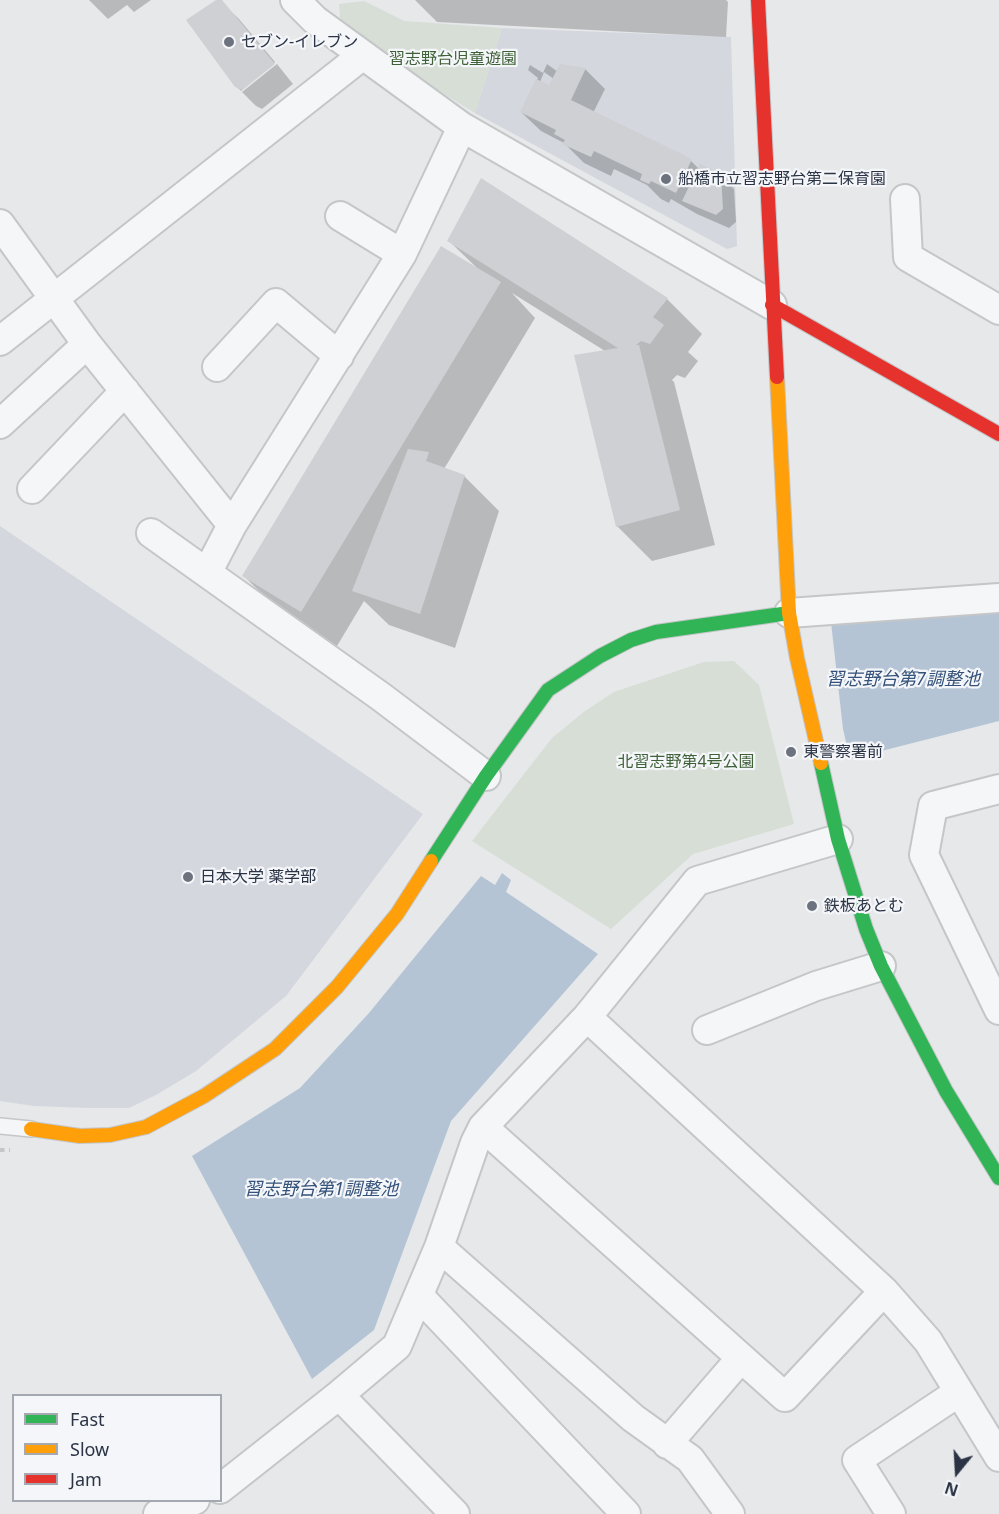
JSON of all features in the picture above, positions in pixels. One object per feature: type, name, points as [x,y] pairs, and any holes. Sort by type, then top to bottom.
[{"type":"street","points":[[295,0],[315,10],[363,55],[462,127],[999,434]]},
{"type":"street","points":[[758,0],[789,613],[797,658],[838,839],[880,966],[946,1091],[999,1178]]},
{"type":"street","points":[[0,341],[363,55]]},
{"type":"street","points":[[207,573],[232,525],[402,254],[462,127]]},
{"type":"street","points":[[905,199],[908,257],[999,309]]},
{"type":"street","points":[[340,216],[402,254]]},
{"type":"street","points":[[0,224],[87,344],[232,525]]},
{"type":"street","points":[[217,367],[276,303],[339,356]]},
{"type":"street","points":[[0,424],[87,344]]},
{"type":"street","points":[[32,489],[125,391]]},
{"type":"street","points":[[151,533],[380,696],[486,776]]},
{"type":"street","points":[[31,1129],[80,1136],[110,1135],[146,1127],[204,1096],[275,1049],[338,987],[397,914],[486,776],[548,690],[600,656],[630,640],[656,632],[789,613],[999,598]]},
{"type":"street","points":[[999,789],[933,806],[924,855],[989,966],[999,1010]]},
{"type":"street","points":[[222,1487],[397,1346],[420,1296],[475,1143],[483,1127],[587,1017],[697,880],[838,839]]},
{"type":"street","points":[[707,1030],[816,986],[880,966]]},
{"type":"street","points":[[587,1017],[884,1291],[928,1341],[999,1457]]},
{"type":"street","points":[[483,1127],[785,1397],[884,1291]]},
{"type":"street","points":[[439,1247],[633,1418],[690,1459],[729,1514]]},
{"type":"street","points":[[420,1296],[626,1514]]},
{"type":"street","points":[[668,1444],[741,1358]]},
{"type":"street","points":[[891,1514],[857,1460],[959,1392]]},
{"type":"street","points":[[339,1395],[455,1514]]},
{"type":"street","points":[[158,1514],[190,1502]]},
{"type":"lane","points":[[0,1125],[31,1129]]},
{"type":"shaded area","name":"船橋市立習志野台第二保育園","points":[[502,28],[731,37],[737,246],[727,249],[475,113]]},
{"type":"shaded area","name":"日本大学 薬学部","points":[[0,526],[423,814],[286,996],[196,1071],[129,1108],[34,1106],[0,1101]]},
{"type":"green space","name":"習志野台児童遊園","points":[[364,1],[404,21],[502,28],[475,113],[344,30],[339,4]]},
{"type":"green space","name":"北習志野第4号公園","points":[[734,661],[759,685],[794,824],[693,854],[611,929],[472,841],[552,738],[585,711],[614,692],[704,662]]},
{"type":"water","name":"習志野台第7調整池","points":[[999,612],[999,721],[850,759],[843,729],[831,622]]},
{"type":"water","name":"習志野台第1調整池","points":[[502,873],[511,880],[506,892],[598,954],[451,1121],[374,1330],[312,1379],[192,1156],[300,1088],[369,1013],[481,876],[495,885]]},
{"type":"building","name":"セブン-イレブン","points":[[216,0],[222,0],[275,64],[242,90],[235,87],[186,20]]},
{"type":"building","points":[[560,64],[586,68],[571,100],[692,159],[676,193],[651,181],[649,184],[640,180],[642,174],[594,151],[591,157],[562,144],[565,140],[554,134],[556,130],[520,112],[536,79],[549,85]]},
{"type":"building","points":[[700,164],[721,174],[723,209],[716,215],[682,201]]},
{"type":"building","points":[[481,178],[668,298],[653,317],[664,325],[650,344],[641,341],[636,345],[639,345],[680,510],[616,527],[574,355],[618,348],[447,241]]},
{"type":"building","points":[[441,246],[501,282],[301,612],[242,576]]},
{"type":"building","points":[[408,449],[429,452],[426,461],[465,475],[420,614],[352,591]]},
{"type":"traffic: fast","points":[[431,861],[486,776],[548,690],[600,656],[631,640],[656,632],[789,613]]},
{"type":"traffic: fast","points":[[821,763],[838,839],[866,929],[881,966],[946,1091],[999,1178]]},
{"type":"traffic: slow","points":[[777,377],[789,613],[821,763]]},
{"type":"traffic: slow","points":[[31,1129],[80,1136],[110,1135],[146,1127],[204,1096],[275,1049],[337,987],[397,914],[431,861]]},
{"type":"traffic: jam","points":[[758,0],[777,377]]},
{"type":"traffic: jam","points":[[772,305],[999,434]]},
{"type":"place","name":"セブン-イレブン","points":[[229,42]]},
{"type":"place","name":"船橋市立習志野台第二保育園","points":[[666,179]]},
{"type":"place","name":"東警察署前","points":[[791,752]]},
{"type":"place","name":"日本大学 薬学部","points":[[188,877]]},
{"type":"place","name":"鉄板あとむ","points":[[812,906]]}]
